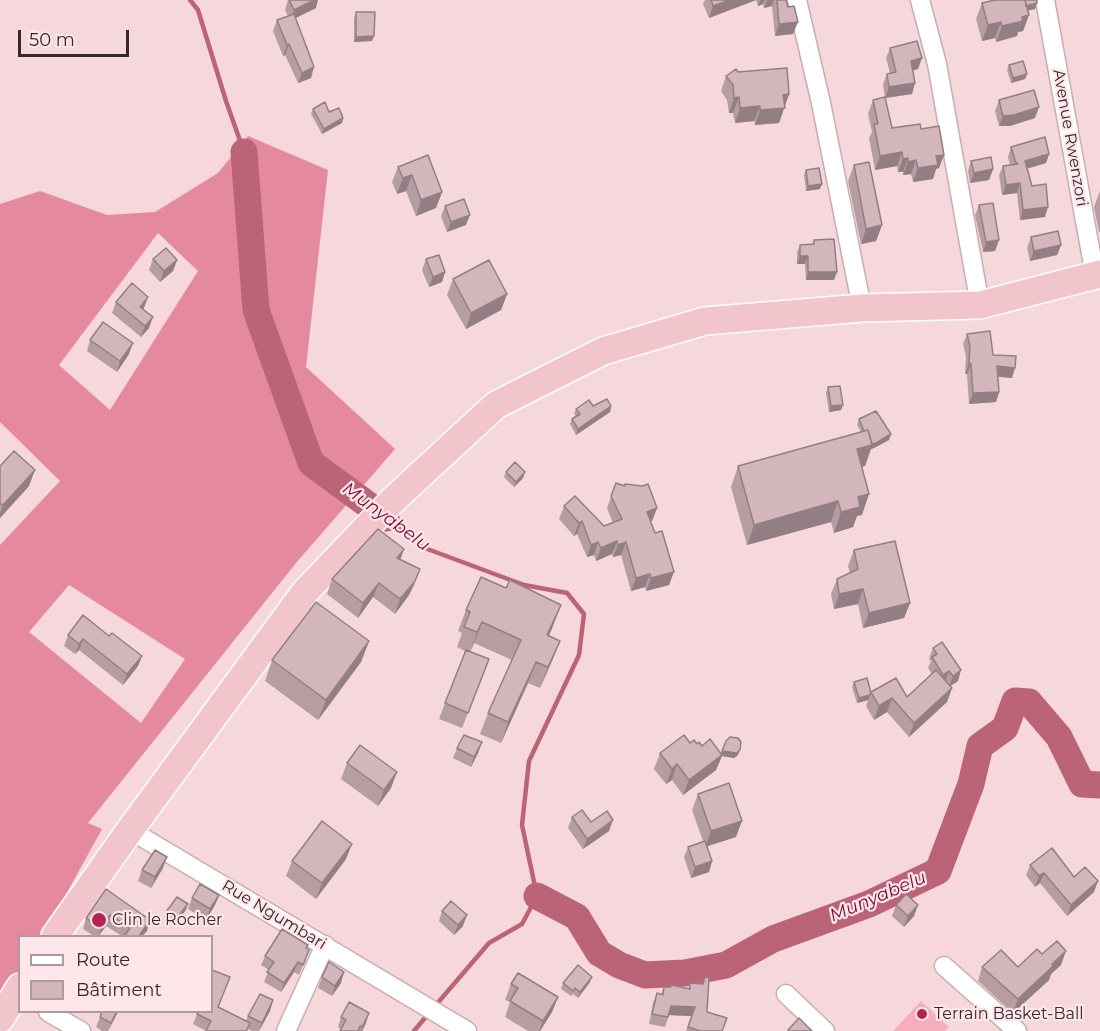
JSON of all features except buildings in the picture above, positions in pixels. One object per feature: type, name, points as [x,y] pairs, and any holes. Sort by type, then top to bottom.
[{"type":"highway","points":[[56,935],[305,592],[393,500],[496,405],[603,351],[705,321],[862,308],[980,305],[1097,275]]},
{"type":"highway","points":[[0,1019],[18,991]]},
{"type":"street","points":[[797,0],[821,103],[862,308]]},
{"type":"street","points":[[920,0],[937,64],[980,305]]},
{"type":"street","name":"Avenue Rwenzori","points":[[1045,0],[1097,275]]},
{"type":"street","name":"Rue Ngumbari","points":[[130,830],[467,1031]]},
{"type":"street","points":[[286,1031],[325,945]]},
{"type":"street","points":[[944,966],[1017,1031]]},
{"type":"street","points":[[786,994],[825,1031]]},
{"type":"street","points":[[51,1013],[81,1031]]},
{"type":"shaded area","points":[[248,136],[328,170],[306,367],[395,449],[296,563],[88,823],[102,829],[44,935],[18,935],[18,981],[0,1014],[0,545],[60,481],[0,422],[0,204],[40,191],[107,215],[155,212],[218,173]],"holes":[[[158,233],[198,271],[110,410],[59,365]],[[69,585],[185,659],[141,723],[29,632]]]},
{"type":"shaded area","name":"Terrain Basket-Ball","points":[[921,1001],[949,1027],[945,1031],[893,1031]]},
{"type":"waterway","points":[[190,0],[198,10],[244,152]]},
{"type":"waterway","name":"Munyabelu","points":[[244,152],[256,310],[311,463],[386,518]]},
{"type":"waterway","name":"Munyabelu","points":[[387,519],[422,547],[524,585],[567,593],[584,614],[579,655],[529,761],[522,825],[537,896],[522,924],[489,943],[435,1006]]},
{"type":"waterway","name":"Munyabelu","points":[[537,896],[577,917],[599,953],[619,965],[645,975],[685,973],[726,965],[773,939],[869,904],[938,871],[971,784],[980,746],[1005,728],[1015,701],[1029,702],[1059,737],[1082,784],[1100,785]]},
{"type":"waterway","name":"Munyabelu","points":[[414,1031],[430,1012]]},
{"type":"place","name":"Clin le Rocher","points":[[99,920]]},
{"type":"place","name":"Terrain Basket-Ball","points":[[922,1014]]}]
